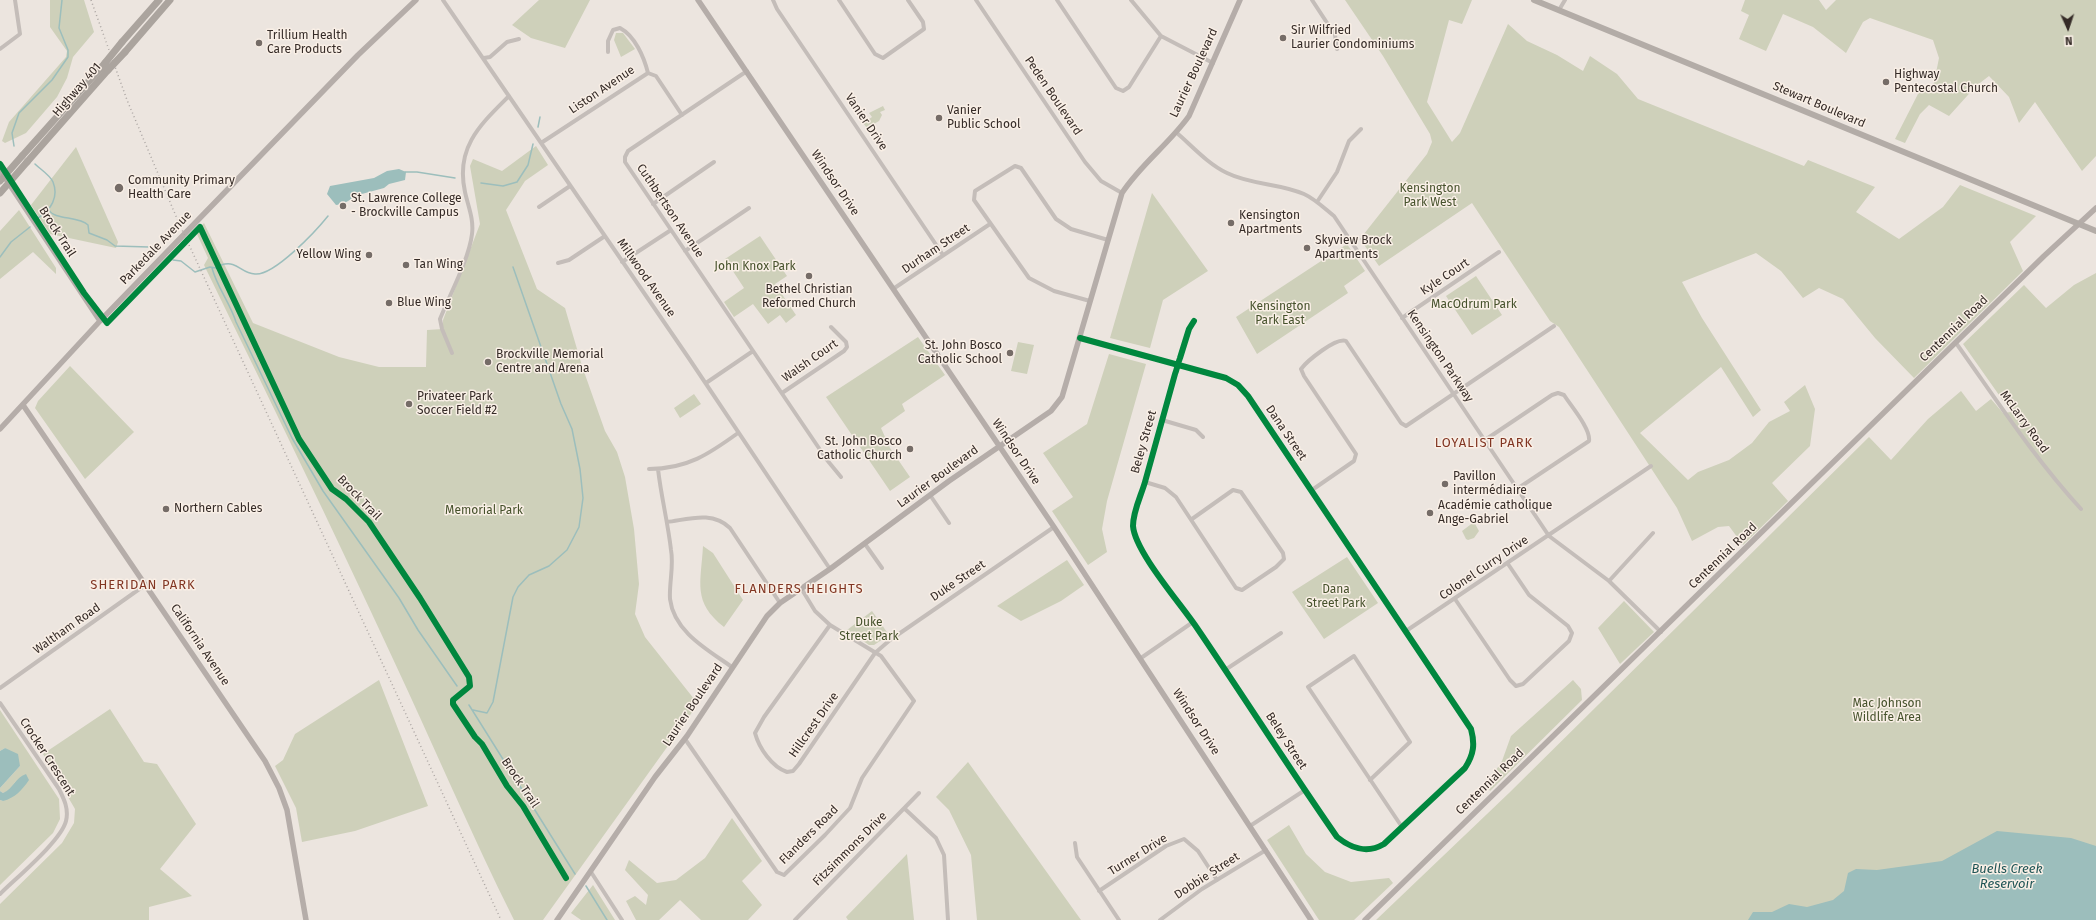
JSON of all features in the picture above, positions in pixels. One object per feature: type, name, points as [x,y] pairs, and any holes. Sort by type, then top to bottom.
[{"type":"highway","name":"Highway 401","points":[[0,181],[159,0]]},
{"type":"highway","name":"Highway 401","points":[[0,193],[170,0]]},
{"type":"main road","name":"Stewart Boulevard","points":[[1534,0],[2096,231]]},
{"type":"street","points":[[0,49],[20,34],[15,0]]},
{"type":"street","name":"Parkedale Avenue","points":[[0,429],[100,322],[358,55],[416,0]]},
{"type":"street","name":"Millwood Avenue","points":[[443,0],[706,383],[830,569]]},
{"type":"street","name":"Windsor Drive","points":[[698,0],[1054,527],[1311,920]]},
{"type":"street","name":"Vanier Drive","points":[[773,0],[777,9],[943,255]]},
{"type":"street","points":[[839,0],[875,54],[883,58],[924,29],[923,22],[908,0]]},
{"type":"street","name":"Peden Boulevard","points":[[976,0],[1085,162],[1101,181],[1122,193]]},
{"type":"street","points":[[1057,0],[1116,88],[1123,91],[1129,87],[1161,36]]},
{"type":"street","points":[[1131,0],[1161,36],[1213,63]]},
{"type":"street","name":"Laurier Boulevard","points":[[557,920],[655,777],[685,738],[767,616],[780,603],[865,544],[930,495],[1051,411],[1062,397],[1122,193],[1134,176],[1177,132],[1189,116],[1240,0]]},
{"type":"street","points":[[1312,0],[1335,35],[1337,49]]},
{"type":"street","points":[[1559,10],[1565,0]]},
{"type":"street","points":[[608,52],[608,41],[613,30],[620,28],[626,31],[644,57],[648,73]]},
{"type":"street","points":[[484,58],[490,57],[507,42],[520,39]]},
{"type":"street","name":"Cuthbertson Avenue","points":[[747,71],[628,151],[625,156],[625,162],[827,460],[841,477]]},
{"type":"street","name":"Liston Avenue","points":[[541,143],[648,73],[656,76],[682,115]]},
{"type":"street","points":[[452,353],[442,329],[440,319],[471,242],[472,218],[463,176],[466,151],[480,125],[510,96]]},
{"type":"street","points":[[1317,202],[1337,172],[1349,141],[1361,129]]},
{"type":"street","name":"Kensington Parkway","points":[[1177,132],[1226,173],[1245,180],[1285,188],[1305,194],[1334,216],[1549,536],[1609,581],[1661,632]]},
{"type":"street","points":[[653,204],[714,162]]},
{"type":"street","points":[[1090,301],[1054,291],[1030,278],[990,224],[974,200],[973,195],[975,191],[1015,166],[1021,168],[1056,220],[1071,229],[1108,240]]},
{"type":"street","points":[[0,170],[100,322]]},
{"type":"street","points":[[539,207],[570,186]]},
{"type":"street","points":[[686,251],[748,208]]},
{"type":"street","name":"Centennial Road","points":[[1365,920],[2096,208]]},
{"type":"street","name":"Durham Street","points":[[893,289],[990,224]]},
{"type":"street","points":[[622,262],[671,230]]},
{"type":"street","points":[[558,263],[568,260],[604,236]]},
{"type":"street","name":"Kyle Court","points":[[1402,318],[1499,252]]},
{"type":"street","name":"Beley Street","points":[[1194,321],[1188,329],[1135,513],[1133,525],[1135,537],[1148,560],[1193,622],[1337,837],[1345,844],[1355,848],[1366,850],[1376,849],[1384,844],[1466,768],[1472,757],[1474,749],[1471,729],[1406,631]]},
{"type":"street","points":[[1312,490],[1354,462],[1356,454],[1304,376],[1301,369],[1312,357],[1339,340],[1346,341],[1401,423],[1406,426],[1554,326]]},
{"type":"street","name":"Walsh Court","points":[[782,393],[844,352],[847,347],[846,342],[831,327]]},
{"type":"street","name":"Dana Street","points":[[1080,338],[1226,378],[1238,385],[1248,396],[1406,631]]},
{"type":"street","name":"McLarry Road","points":[[1956,343],[2033,452],[2061,488],[2081,509]]},
{"type":"street","points":[[706,383],[753,351]]},
{"type":"street","points":[[1485,440],[1552,394],[1558,393],[1564,395],[1587,429],[1590,436],[1589,441],[1517,489]]},
{"type":"street","name":"California Avenue","points":[[23,406],[265,761],[279,788],[287,810],[306,920]]},
{"type":"street","points":[[1162,420],[1196,430],[1203,437]]},
{"type":"street","points":[[649,469],[658,469],[698,460],[738,433]]},
{"type":"street","name":"Colonel Curry Drive","points":[[1406,631],[1508,564],[1651,466]]},
{"type":"street","points":[[658,469],[672,552],[670,600],[677,618],[697,643],[732,667]]},
{"type":"street","points":[[1145,482],[1165,488],[1176,497],[1192,519],[1236,588],[1242,590],[1276,567],[1284,559],[1283,553],[1241,492],[1233,490],[1192,519]]},
{"type":"street","points":[[930,495],[949,523]]},
{"type":"street","points":[[667,522],[704,516],[715,518],[724,522],[730,528],[780,603]]},
{"type":"street","name":"Duke Street","points":[[875,653],[890,640],[1054,527]]},
{"type":"street","points":[[1609,581],[1653,533]]},
{"type":"street","points":[[865,544],[882,568]]},
{"type":"street","points":[[1455,599],[1510,680],[1516,686],[1523,684],[1569,641],[1572,633],[1568,626],[1529,595],[1508,564]]},
{"type":"street","name":"Waltham Road","points":[[0,688],[145,585]]},
{"type":"street","name":"Flanders Road","points":[[685,738],[777,872],[784,875],[825,836],[850,808],[862,778],[914,701],[881,656],[830,625],[815,611],[801,588]]},
{"type":"street","points":[[1141,658],[1193,622]]},
{"type":"street","name":"Hillcrest Drive","points":[[830,625],[764,717],[755,733],[757,741],[774,765],[780,770],[787,772],[793,771],[875,653]]},
{"type":"street","points":[[1225,670],[1281,633]]},
{"type":"street","points":[[1370,780],[1410,742],[1354,656],[1308,688],[1370,780],[1402,827]]},
{"type":"street","name":"Crocker Crescent","points":[[0,703],[59,789],[66,804],[66,821],[60,835],[0,894]]},
{"type":"street","points":[[1250,826],[1305,790]]},
{"type":"street","name":"Fitzsimmons Drive","points":[[795,920],[919,793]]},
{"type":"street","points":[[905,809],[936,838],[944,855],[948,920]]},
{"type":"street","name":"Turner Drive","points":[[1099,891],[1166,846],[1184,840],[1198,851],[1217,880]]},
{"type":"street","points":[[1075,843],[1077,857],[1119,920]]},
{"type":"street","name":"Dobbie Street","points":[[1160,920],[1217,880],[1266,850]]},
{"type":"street","points":[[591,872],[622,920]]},
{"type":"street","points":[[799,916],[803,920]]},
{"type":"green space","points":[[50,0],[84,0],[94,32],[73,57],[67,78],[57,97],[26,133],[5,143],[2,141],[9,122],[66,57],[67,51],[50,27]]},
{"type":"green space","points":[[539,0],[590,0],[565,48],[531,38],[512,25]]},
{"type":"green space","name":"Kensington Park West","points":[[1345,0],[1472,0],[1462,24],[1449,20],[1427,102],[1452,142],[1460,133],[1508,24],[1527,41],[1557,55],[1583,71],[1590,56],[1617,74],[1638,99],[1804,166],[1808,160],[1875,187],[1856,212],[1899,239],[1943,207],[1960,185],[2036,216],[2010,242],[2023,271],[1914,378],[1875,338],[1843,299],[1819,288],[1803,298],[1781,271],[1756,253],[1682,282],[1702,318],[1761,410],[1753,417],[1721,367],[1640,433],[1688,480],[1698,472],[1729,460],[1752,443],[1769,422],[1790,411],[1784,402],[1805,385],[1815,409],[1810,446],[1772,483],[1788,501],[1743,545],[1729,526],[1718,527],[1692,541],[1677,508],[1559,327],[1550,321],[1472,203],[1379,266],[1360,239],[1427,154],[1432,142],[1430,134],[1383,56]]},
{"type":"green space","points":[[1745,0],[1819,0],[1826,10],[1836,0],[2096,0],[2096,156],[2082,171],[2035,102],[2019,123],[2009,97],[1989,76],[1976,86],[1949,116],[1929,105],[1920,114],[1905,143],[1895,139],[1918,94],[1934,83],[1939,58],[1933,40],[1870,18],[1863,22],[1846,53],[1813,27],[1783,14],[1766,51],[1739,39],[1749,15],[1741,11]]},
{"type":"green space","points":[[616,33],[623,33],[635,49],[621,57],[614,40]]},
{"type":"green space","points":[[883,106],[885,110],[880,112],[882,115],[879,121],[867,128],[863,123],[872,117],[869,113]]},
{"type":"green space","name":"Memorial Park","points":[[536,146],[548,165],[525,181],[506,210],[537,289],[565,308],[582,366],[605,431],[617,452],[625,477],[634,529],[639,584],[635,614],[645,637],[698,704],[543,920],[514,920],[347,560],[204,265],[208,258],[196,232],[204,223],[253,323],[339,357],[379,367],[426,367],[427,330],[443,329],[443,320],[480,224],[470,166],[473,159],[502,171]]},
{"type":"green space","points":[[76,147],[118,242],[116,248],[50,234],[31,205]]},
{"type":"green space","points":[[1152,193],[1208,271],[1163,300],[1150,348],[1110,338]]},
{"type":"green space","points":[[19,210],[56,268],[56,274],[33,252],[0,279],[0,231]]},
{"type":"green space","name":"John Knox Park","points":[[760,236],[787,276],[775,284],[796,315],[786,323],[780,315],[768,324],[753,304],[734,317],[724,302],[744,288],[725,259]]},
{"type":"green space","name":"Kensington Park East","points":[[1347,244],[1365,271],[1344,286],[1348,293],[1257,354],[1236,317]]},
{"type":"green space","name":"Mac Johnson Wildlife Area","points":[[2096,273],[2096,920],[1376,920],[1509,793],[1869,437],[1891,460],[1928,419],[1961,391],[1976,411],[1991,399],[2003,413],[2011,412],[1963,344],[2024,285],[2046,308],[2074,285]]},
{"type":"green space","name":"MacOdrum Park","points":[[1476,276],[1502,315],[1472,335],[1446,296]]},
{"type":"green space","points":[[918,337],[945,375],[902,404],[905,411],[881,428],[890,448],[910,477],[890,491],[826,397]]},
{"type":"green space","points":[[1018,342],[1034,345],[1027,374],[1011,371]]},
{"type":"green space","points":[[1109,354],[1146,364],[1107,501],[1102,529],[1107,552],[1088,565],[1052,511],[1073,497],[1043,453],[1087,424]]},
{"type":"green space","points":[[70,366],[134,432],[85,479],[35,408],[38,401]]},
{"type":"green space","points":[[694,394],[701,404],[680,418],[674,408]]},
{"type":"green space","points":[[1474,522],[1479,531],[1474,538],[1468,540],[1462,531]]},
{"type":"green space","points":[[703,546],[713,553],[743,600],[724,627],[707,609],[703,600],[700,581]]},
{"type":"green space","name":"Dana Street Park","points":[[1347,557],[1378,603],[1324,639],[1292,592]]},
{"type":"green space","points":[[1067,560],[1084,585],[1061,601],[1021,621],[997,606]]},
{"type":"green space","points":[[1624,601],[1654,632],[1620,664],[1598,628]]},
{"type":"green space","name":"Duke Street Park","points":[[872,611],[889,635],[874,645],[869,645],[847,630]]},
{"type":"green space","points":[[379,680],[428,806],[355,831],[302,842],[296,808],[275,766],[283,760],[295,734]]},
{"type":"green space","points":[[1573,680],[1581,689],[1582,700],[1490,791],[1486,785],[1502,761],[1511,736]]},
{"type":"green space","points":[[110,709],[144,762],[157,764],[196,824],[160,869],[192,896],[149,907],[149,920],[0,920],[0,904],[62,843],[74,823],[75,809],[43,754]]},
{"type":"green space","points":[[0,710],[59,799],[60,819],[53,833],[0,885],[0,800],[3,801],[18,777],[9,791],[3,793],[0,791],[0,788],[20,766],[5,748],[0,751]]},
{"type":"green space","points":[[968,762],[1081,920],[977,920],[971,855],[949,810],[936,797]]},
{"type":"green space","points":[[732,818],[762,861],[742,881],[762,905],[748,920],[701,920],[680,900],[659,920],[636,920],[626,901],[635,896],[646,905],[648,895],[625,870],[629,860],[657,883],[676,880],[705,858]]},
{"type":"green space","points":[[1289,825],[1306,854],[1325,872],[1351,882],[1389,878],[1393,883],[1354,920],[1319,920],[1267,840]]},
{"type":"green space","points":[[907,854],[914,920],[848,920],[846,917]]},
{"type":"green space","points":[[593,885],[615,920],[581,920],[571,913]]},
{"type":"water","points":[[399,169],[406,172],[405,180],[389,184],[384,188],[358,195],[343,204],[336,205],[327,194],[330,186],[374,178],[387,171]]},
{"type":"water","points":[[5,748],[18,754],[20,766],[0,788],[0,751]]},
{"type":"water","points":[[26,774],[29,780],[15,796],[3,801],[0,800],[0,791],[3,793],[19,778]]},
{"type":"water","name":"Buells Creek Reservoir","points":[[1997,831],[2071,838],[2096,846],[2096,920],[1748,920],[1753,912],[1772,912],[1789,904],[1807,907],[1833,900],[1844,891],[1848,873],[1856,869],[1877,870],[1942,861]]},
{"type":"waterway","points":[[14,146],[12,133],[19,113],[52,80],[68,57],[68,50],[59,28],[62,0]]},
{"type":"waterway","points":[[538,127],[540,117]]},
{"type":"waterway","points":[[481,183],[503,186],[517,182],[528,165],[533,144]]},
{"type":"waterway","points":[[35,164],[52,179],[55,188],[53,203],[47,211],[38,218]]},
{"type":"waterway","points":[[405,172],[417,172],[455,178]]},
{"type":"waterway","points":[[49,210],[61,217],[84,222],[88,225],[89,233],[107,240],[115,246],[149,247],[159,250]]},
{"type":"waterway","points":[[221,265],[231,264],[250,273],[263,273],[273,268],[294,251],[328,216]]},
{"type":"waterway","points":[[0,257],[11,242],[30,227]]},
{"type":"waterway","points":[[173,260],[181,261],[195,272],[210,267],[216,268]]},
{"type":"waterway","points":[[473,710],[487,713],[493,702],[513,597],[518,587],[529,575],[549,566],[567,550],[579,527],[583,498],[580,469],[572,429],[561,404],[513,267]]},
{"type":"waterway","points":[[212,268],[217,282],[292,438],[323,491],[399,598],[418,630],[457,686]]},
{"type":"waterway","points":[[469,705],[575,874]]},
{"type":"waterway","points":[[586,886],[607,920]]},
{"type":"railway","points":[[91,0],[127,100],[178,221],[501,920]]},
{"type":"cycle path","name":"Brock Trail","points":[[0,164],[84,293],[107,323],[200,227],[299,439],[332,489],[346,499],[369,522],[420,598],[469,677],[470,686],[453,700],[453,704],[475,737],[482,744],[507,786],[523,806],[566,878]]},
{"type":"cycle path","points":[[1080,338],[1226,378],[1238,385],[1248,396],[1471,729],[1473,749],[1465,768],[1384,844],[1378,847],[1372,849],[1360,849],[1348,845],[1337,837],[1197,628],[1160,578],[1142,550],[1136,537],[1133,520],[1176,370],[1178,366],[1178,364],[1189,329],[1194,321]]},
{"type":"place","name":"Sir Wilfried Laurier Condominiums","points":[[1283,38]]},
{"type":"place","name":"Trillium Health Care Products","points":[[259,43]]},
{"type":"place","name":"Highway Pentecostal Church","points":[[1886,82]]},
{"type":"place","name":"Vanier Public School","points":[[939,118]]},
{"type":"place","name":"Community Primary Health Care","points":[[119,188]]},
{"type":"place","name":"St. Lawrence College - Brockville Campus","points":[[343,206]]},
{"type":"place","name":"Kensington Apartments","points":[[1231,223]]},
{"type":"place","name":"Skyview Brock Apartments","points":[[1307,248]]},
{"type":"place","name":"Yellow Wing","points":[[369,255]]},
{"type":"place","name":"Tan Wing","points":[[406,265]]},
{"type":"place","name":"Bethel Christian Reformed Church","points":[[809,276]]},
{"type":"place","name":"Blue Wing","points":[[389,303]]},
{"type":"place","name":"St. John Bosco Catholic School","points":[[1010,353]]},
{"type":"place","name":"Brockville Memorial Centre and Arena","points":[[488,362]]},
{"type":"place","name":"Privateer Park Soccer Field #2","points":[[409,404]]},
{"type":"place","name":"St. John Bosco Catholic Church","points":[[910,449]]},
{"type":"place","name":"Pavillon intermédiaire","points":[[1445,484]]},
{"type":"place","name":"Northern Cables","points":[[166,509]]},
{"type":"place","name":"Académie catholique Ange-Gabriel","points":[[1430,513]]},
{"type":"district","name":"LOYALIST PARK","points":[[1484,443]]},
{"type":"district","name":"SHERIDAN PARK","points":[[143,585]]},
{"type":"district","name":"FLANDERS HEIGHTS","points":[[799,589]]}]
